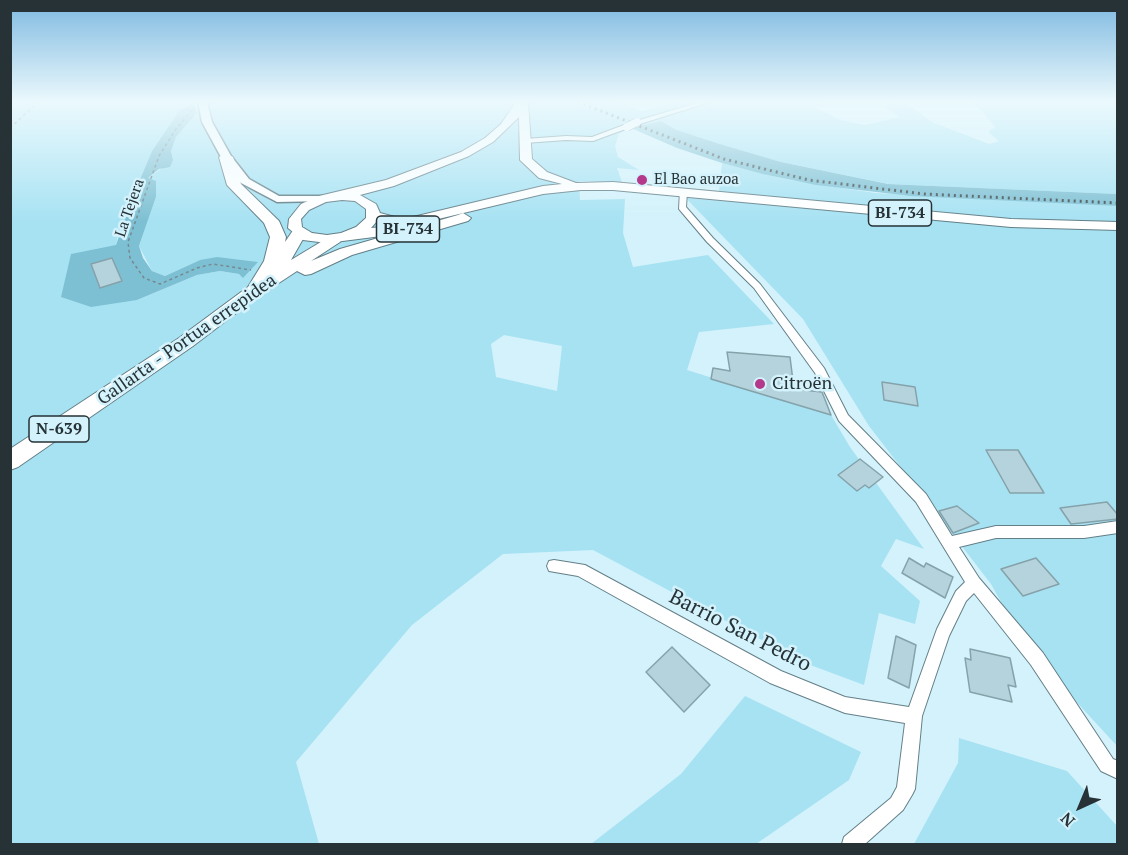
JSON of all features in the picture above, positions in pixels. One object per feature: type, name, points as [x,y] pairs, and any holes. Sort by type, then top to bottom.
[{"type":"highway","points":[[225,157],[234,185],[275,228],[277,247],[272,261],[257,283]]},
{"type":"highway","points":[[186,342],[297,274],[321,262],[378,242],[463,218]]},
{"type":"highway","name":"Gallarta - Portua errepidea","points":[[10,461],[186,342],[257,283],[285,256],[297,225]]},
{"type":"highway","name":"Gallarta - Portua errepidea","points":[[257,283],[334,239]]},
{"type":"main road","points":[[390,183],[372,209],[368,225],[353,234],[334,239],[314,238],[297,225],[304,207],[322,199],[390,183],[465,154],[486,142]]},
{"type":"main road","points":[[525,142],[526,160],[532,167],[543,175],[580,186]]},
{"type":"main road","name":"BI-734","points":[[372,209],[394,221],[414,221],[504,198],[580,186],[613,186],[1011,223],[1118,226]]},
{"type":"main road","name":"BI-734","points":[[353,234],[412,228],[568,194],[658,190]]},
{"type":"main road","points":[[342,196],[358,198],[372,209]]},
{"type":"street","points":[[217,142],[225,157],[245,181],[277,199],[297,225]]},
{"type":"street","points":[[683,192],[682,207],[710,240],[757,286],[820,371],[843,418],[921,498],[974,583],[1037,659],[1107,765],[1118,770]]},
{"type":"street","points":[[277,199],[322,199]]},
{"type":"street","points":[[950,543],[996,532],[1084,532],[1118,527]]},
{"type":"street","name":"Barrio San Pedro","points":[[554,566],[580,570],[776,677],[845,705],[914,716]]},
{"type":"street","points":[[851,844],[897,804],[906,789],[914,716],[942,634],[961,596],[974,583]]},
{"type":"path","name":"La Tejera","points":[[169,142],[159,156],[128,242],[130,258],[144,278],[160,284],[197,268],[213,264],[257,283]]},
{"type":"shaded area","points":[[10,142],[158,142],[152,151],[116,245],[137,300],[197,275],[220,271],[239,274],[257,263],[200,260],[165,276],[152,271],[139,246],[156,197],[147,179],[173,160],[171,151],[174,142],[616,142],[618,157],[639,170],[617,168],[622,182],[579,181],[580,200],[625,199],[623,233],[633,267],[708,255],[774,324],[699,332],[687,370],[831,415],[850,447],[924,549],[896,539],[881,566],[920,601],[915,624],[879,613],[864,685],[805,663],[593,550],[503,554],[412,625],[296,762],[319,844],[11,844]],"holes":[[[504,335],[562,346],[557,391],[496,377],[491,344]]]},
{"type":"shaded area","points":[[158,142],[174,142],[170,167],[159,169],[148,178],[156,181],[156,197],[139,246],[143,258],[152,271],[165,276],[200,260],[217,257],[258,262],[243,278],[239,274],[220,271],[197,275],[137,300],[91,307],[61,297],[71,254],[116,245],[152,151]]},
{"type":"shaded area","points":[[663,142],[714,142],[781,162],[888,184],[1117,194],[1117,206],[911,196],[816,185],[763,174]]},
{"type":"shaded area","points":[[714,142],[984,142],[989,144],[996,142],[1117,142],[1117,194],[889,184],[781,162]]},
{"type":"shaded area","points":[[722,163],[790,180],[875,193],[1117,206],[1117,746],[1026,647],[991,584],[869,426],[803,319],[675,187],[719,191]]},
{"type":"shaded area","points":[[745,696],[861,752],[849,780],[756,844],[591,844],[681,774]]},
{"type":"shaded area","points":[[959,738],[1067,771],[1117,826],[1117,844],[914,844],[958,763]]},
{"type":"building","points":[[112,258],[122,281],[100,288],[91,264]]},
{"type":"building","name":"Citroën","points":[[727,352],[790,357],[794,389],[822,392],[831,415],[711,379],[713,368],[730,371]]},
{"type":"building","points":[[882,382],[915,387],[918,406],[884,400]]},
{"type":"building","points":[[986,450],[1018,450],[1044,493],[1010,493]]},
{"type":"building","points":[[860,459],[883,477],[869,488],[865,485],[857,491],[838,475]]},
{"type":"building","points":[[1107,502],[1118,515],[1118,519],[1071,524],[1060,508]]},
{"type":"building","points":[[957,506],[979,523],[953,533],[939,511]]},
{"type":"building","points":[[909,558],[924,567],[926,563],[953,577],[945,598],[902,573]]},
{"type":"building","points":[[1036,558],[1059,584],[1023,596],[1001,569]]},
{"type":"building","points":[[896,636],[916,645],[909,688],[888,678]]},
{"type":"building","points":[[672,647],[710,685],[684,712],[646,672]]},
{"type":"building","points":[[970,649],[1010,658],[1016,687],[1008,685],[1012,702],[970,692],[965,658],[971,660]]},
{"type":"railway","points":[[680,142],[724,159],[809,180],[924,194],[1118,203]]},
{"type":"place","name":"El Bao auzoa","points":[[642,180]]},
{"type":"place","name":"Citroën","points":[[760,384]]}]
